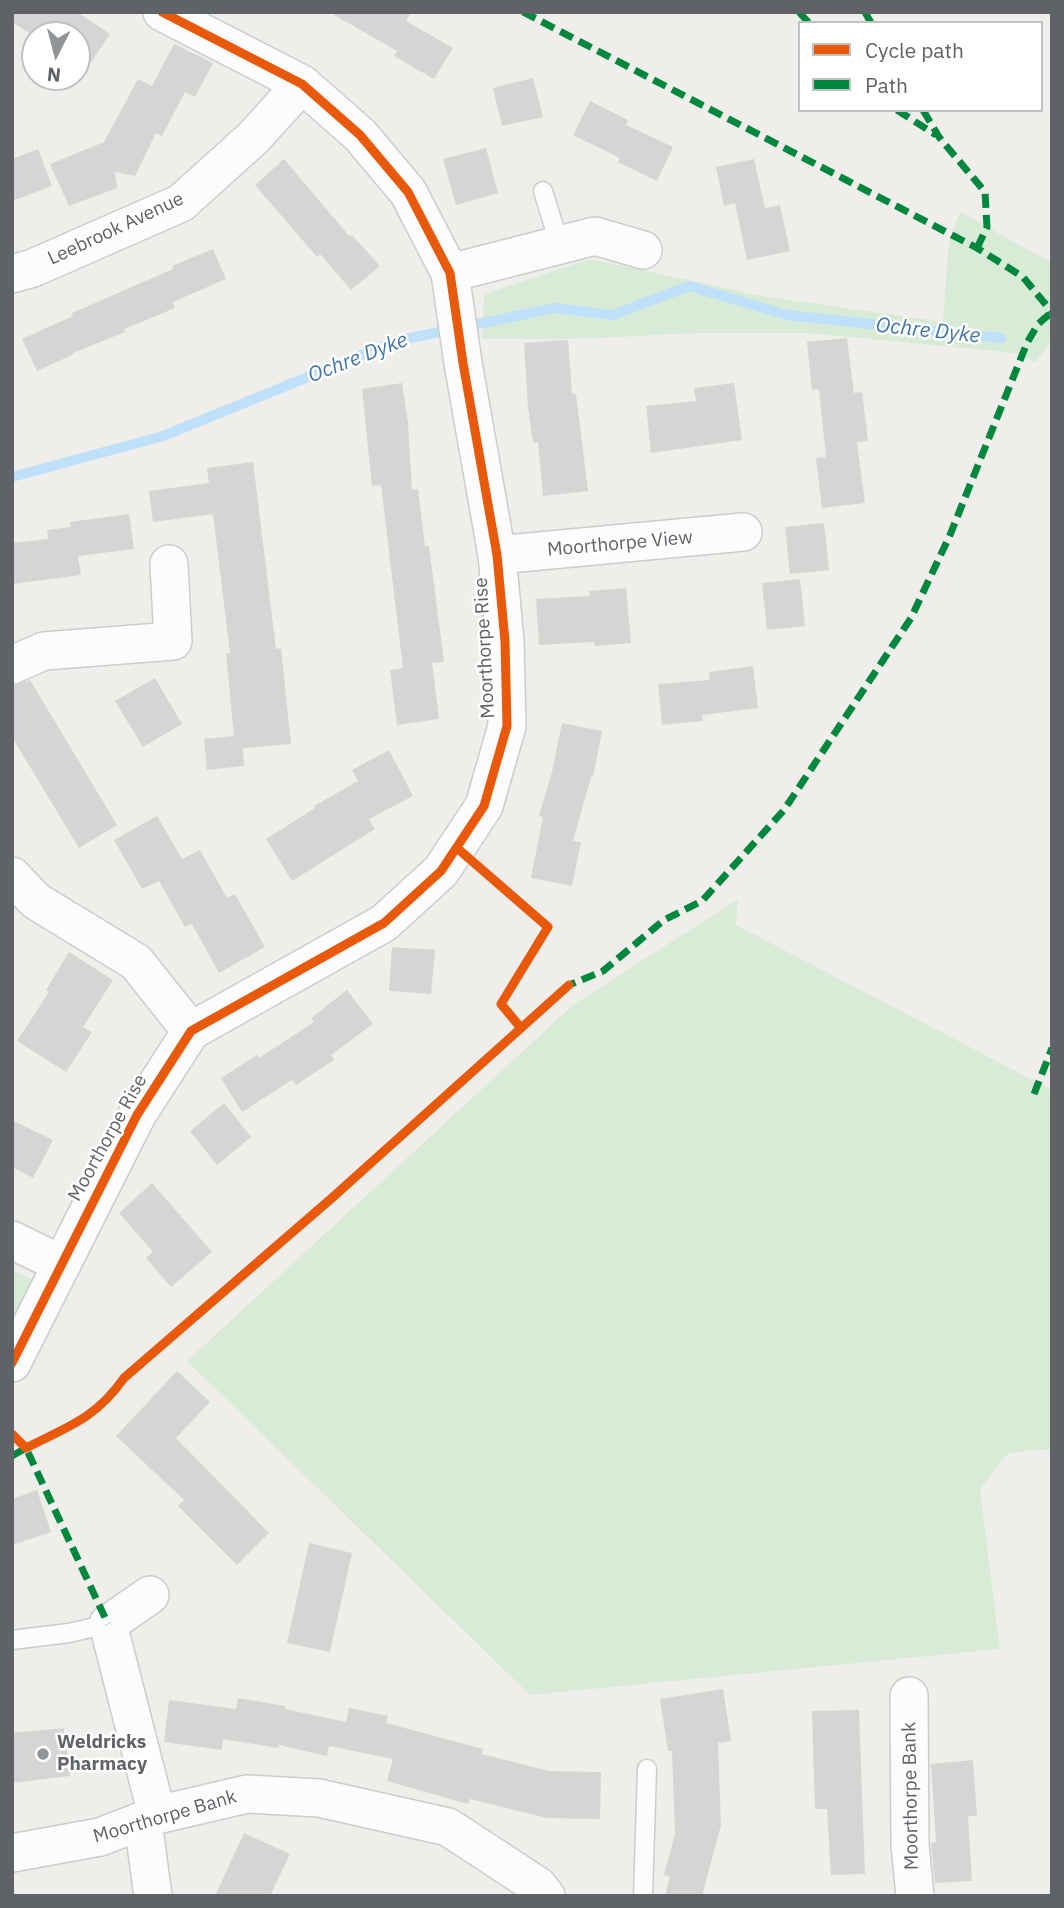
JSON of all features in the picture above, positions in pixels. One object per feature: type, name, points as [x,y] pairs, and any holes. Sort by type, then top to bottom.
[{"type":"street","name":"Moorthorpe Rise","points":[[12,1363],[136,1115],[191,1031],[384,923],[441,870],[484,806],[506,726],[505,641],[498,555],[451,282],[408,191],[360,135],[302,84],[162,12]]},
{"type":"street","name":"Leebrook Avenue","points":[[12,274],[33,268],[181,204],[254,137],[302,84]]},
{"type":"street","points":[[451,282],[595,236],[643,250]]},
{"type":"street","name":"Moorthorpe View","points":[[498,555],[743,532]]},
{"type":"street","points":[[12,665],[44,651],[173,641],[169,564]]},
{"type":"street","points":[[12,876],[36,901],[136,962],[191,1031]]},
{"type":"street","points":[[12,1240],[61,1264]]},
{"type":"street","points":[[150,1595],[108,1624],[150,1819],[153,1896]]},
{"type":"street","name":"Moorthorpe Bank","points":[[909,1696],[910,1845],[915,1896]]},
{"type":"street","name":"Moorthorpe Bank","points":[[12,1853],[100,1837],[150,1819],[247,1794],[319,1798],[448,1827],[538,1886],[545,1896]]},
{"type":"lane","points":[[543,191],[560,246]]},
{"type":"lane","points":[[12,1640],[69,1633],[108,1624]]},
{"type":"lane","points":[[643,1896],[647,1769]]},
{"type":"green space","points":[[960,212],[1052,263],[1052,340],[1035,362],[1015,353],[810,333],[482,339],[484,294],[590,259],[763,296],[943,322],[949,241]]},
{"type":"green space","points":[[738,899],[736,925],[1052,1090],[1052,1449],[1008,1453],[980,1489],[1000,1649],[530,1695],[187,1361],[573,1005]]},
{"type":"green space","points":[[12,1270],[34,1280],[12,1317]]},
{"type":"building","points":[[12,12],[77,12],[90,21],[21,21],[21,28],[12,22]]},
{"type":"building","points":[[329,12],[411,12],[406,21],[453,48],[434,79],[394,56],[397,51]]},
{"type":"building","points":[[91,21],[110,34],[91,62]]},
{"type":"building","points":[[174,44],[213,63],[195,97],[185,92],[162,136],[156,133],[135,176],[115,172],[117,188],[69,206],[50,164],[104,142],[138,79],[152,86]]},
{"type":"building","points":[[533,78],[543,117],[502,126],[493,88]]},
{"type":"building","points":[[590,101],[628,120],[626,125],[673,147],[657,181],[618,162],[620,158],[573,135]]},
{"type":"building","points":[[486,148],[498,193],[456,205],[443,159]]},
{"type":"building","points":[[38,149],[52,186],[12,201],[12,159]]},
{"type":"building","points":[[284,159],[350,237],[352,235],[380,266],[351,290],[320,254],[317,257],[255,185]]},
{"type":"building","points":[[754,159],[765,208],[780,205],[790,251],[747,260],[735,203],[724,206],[716,167]]},
{"type":"building","points":[[213,249],[226,279],[173,302],[175,308],[37,371],[22,339],[73,316],[72,313]]},
{"type":"building","points":[[847,338],[854,393],[862,392],[868,441],[857,442],[865,503],[822,508],[816,458],[826,457],[819,389],[812,390],[807,342]]},
{"type":"building","points":[[568,340],[572,394],[576,394],[588,491],[543,496],[538,442],[533,443],[528,407],[524,343]]},
{"type":"building","points":[[402,383],[408,423],[412,490],[418,489],[425,546],[429,546],[444,662],[432,663],[439,719],[397,725],[390,670],[403,668],[381,485],[372,486],[362,389]]},
{"type":"building","points":[[734,383],[742,440],[651,453],[646,406],[696,401],[694,388]]},
{"type":"building","points":[[253,462],[276,649],[281,648],[291,744],[243,748],[244,766],[207,770],[204,739],[234,736],[226,653],[230,653],[213,514],[153,522],[149,491],[209,483],[207,468]]},
{"type":"building","points":[[129,514],[134,549],[78,556],[81,575],[12,584],[12,543],[48,539],[47,530],[71,527],[70,522]]},
{"type":"building","points":[[824,523],[829,570],[790,574],[785,527]]},
{"type":"building","points":[[800,579],[805,626],[767,630],[762,583]]},
{"type":"building","points":[[626,588],[631,643],[595,646],[594,642],[539,645],[536,599],[590,596],[589,591]]},
{"type":"building","points":[[753,666],[758,708],[702,715],[703,721],[662,725],[658,684],[710,680],[709,672]]},
{"type":"building","points":[[155,678],[182,724],[143,747],[115,701]]},
{"type":"building","points":[[30,680],[117,825],[79,848],[12,737],[12,686]]},
{"type":"building","points":[[562,723],[602,731],[593,777],[573,841],[581,842],[572,886],[531,878],[543,817],[539,816]]},
{"type":"building","points":[[389,750],[413,796],[369,819],[375,829],[292,881],[266,839],[315,808],[314,806],[358,781],[352,770]]},
{"type":"building","points":[[157,816],[182,859],[200,850],[227,898],[235,894],[265,947],[219,973],[192,924],[185,927],[159,881],[142,889],[114,840]]},
{"type":"building","points":[[392,947],[435,950],[431,994],[389,991]]},
{"type":"building","points":[[69,952],[113,980],[83,1027],[92,1032],[66,1072],[17,1041],[49,992],[46,990]]},
{"type":"building","points":[[347,990],[373,1024],[331,1055],[334,1060],[296,1085],[292,1080],[242,1112],[221,1078],[257,1055],[259,1058],[314,1022],[311,1018]]},
{"type":"building","points":[[224,1103],[251,1137],[217,1165],[190,1131]]},
{"type":"building","points":[[12,1120],[53,1140],[33,1178],[12,1167]]},
{"type":"building","points":[[152,1183],[212,1252],[171,1287],[146,1258],[153,1252],[119,1213]]},
{"type":"building","points":[[177,1371],[210,1402],[176,1438],[269,1533],[237,1565],[178,1506],[184,1500],[116,1436]]},
{"type":"building","points":[[37,1490],[51,1532],[12,1545],[12,1499]]},
{"type":"building","points":[[309,1543],[352,1553],[330,1652],[287,1643]]},
{"type":"building","points":[[723,1689],[731,1741],[718,1743],[721,1825],[702,1896],[665,1896],[670,1877],[664,1875],[675,1834],[672,1751],[668,1751],[660,1699]]},
{"type":"building","points":[[238,1698],[285,1706],[285,1709],[346,1722],[349,1708],[388,1716],[386,1723],[483,1749],[482,1754],[549,1771],[601,1772],[600,1819],[547,1818],[470,1799],[468,1804],[387,1781],[393,1759],[329,1746],[327,1756],[279,1745],[278,1748],[223,1739],[222,1750],[164,1742],[169,1700],[236,1709]]},
{"type":"building","points":[[859,1710],[865,1874],[831,1875],[827,1809],[815,1809],[812,1711]]},
{"type":"building","name":"Weldricks Pharmacy","points":[[64,1728],[70,1776],[12,1783],[12,1733]]},
{"type":"building","points":[[973,1760],[977,1816],[968,1816],[972,1881],[935,1883],[931,1843],[936,1842],[931,1764]]},
{"type":"building","points":[[244,1833],[290,1854],[270,1896],[215,1896]]},
{"type":"waterway","name":"Ochre Dyke","points":[[12,477],[163,436],[396,341],[555,308],[613,315],[689,286],[787,315],[1001,338]]},
{"type":"marked path","points":[[523,12],[977,248],[1023,277],[1052,312]]},
{"type":"marked path","points":[[799,12],[807,21]]},
{"type":"marked path","points":[[865,12],[870,21]]},
{"type":"marked path","points":[[900,112],[936,135]]},
{"type":"marked path","points":[[924,112],[939,137],[985,192],[987,227],[977,248]]},
{"type":"marked path","points":[[564,990],[569,985],[603,971],[664,920],[702,901],[784,810],[911,618],[950,535],[1027,343],[1038,324],[1052,312]]},
{"type":"marked path","points":[[1034,1094],[1052,1048]]},
{"type":"marked path","points":[[12,1456],[26,1448],[108,1624]]},
{"type":"cycle path","points":[[12,1363],[137,1115],[191,1031],[384,923],[441,871],[484,806],[507,726],[505,641],[497,555],[450,273],[408,192],[360,135],[302,84],[162,12]]},
{"type":"cycle path","points":[[457,848],[548,927],[501,1004],[521,1028]]},
{"type":"cycle path","points":[[12,1434],[26,1448],[92,1412],[124,1378],[333,1197],[569,985]]},
{"type":"place","name":"Weldricks Pharmacy","points":[[43,1754]]}]
